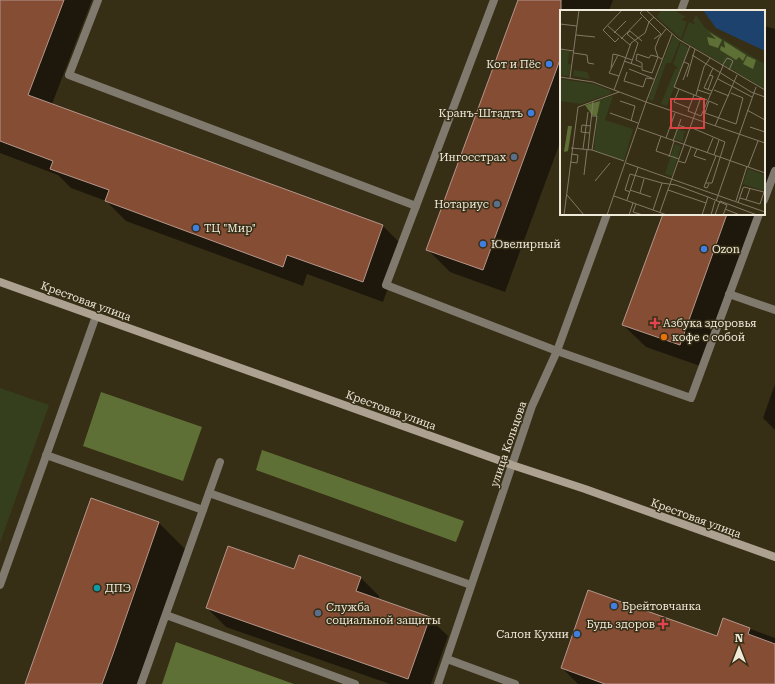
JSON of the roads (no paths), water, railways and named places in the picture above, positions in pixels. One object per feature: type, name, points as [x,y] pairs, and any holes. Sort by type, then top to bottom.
[{"type":"street","points":[[98,0],[69,76],[416,206]]},
{"type":"street","points":[[494,0],[386,285],[557,351],[691,398],[759,215]]},
{"type":"street","points":[[681,10],[685,0]]},
{"type":"street","points":[[765,197],[775,171]]},
{"type":"street","name":"улица Кольцова","points":[[438,684],[532,406],[557,351],[607,215]]},
{"type":"street","name":"Крестовая улица","points":[[0,282],[512,465],[775,557]]},
{"type":"street","points":[[729,294],[775,310]]},
{"type":"street","points":[[0,585],[96,316]]},
{"type":"street","points":[[46,455],[203,510]]},
{"type":"street","points":[[141,684],[220,462]]},
{"type":"street","points":[[209,493],[471,585]]},
{"type":"street","points":[[166,616],[354,684]]},
{"type":"street","points":[[447,659],[515,684]]},
{"type":"place","name":"Кот и Пёс","points":[[549,64]]},
{"type":"place","name":"Кранъ-Штадтъ","points":[[531,113]]},
{"type":"place","name":"Ингосстрах","points":[[514,157]]},
{"type":"place","name":"Нотариус","points":[[497,204]]},
{"type":"place","name":"ТЦ \"Мир\"","points":[[196,228]]},
{"type":"place","name":"Ювелирный","points":[[483,244]]},
{"type":"place","name":"Ozon","points":[[704,249]]},
{"type":"place","name":"Азбука здоровья","points":[[655,323]]},
{"type":"place","name":"кофе с собой","points":[[664,337]]},
{"type":"place","name":"ДПЭ","points":[[97,588]]},
{"type":"place","name":"Брейтовчанка","points":[[614,606]]},
{"type":"place","name":"Служба социальной защиты","points":[[318,613]]},
{"type":"place","name":"Будь здоров","points":[[663,624]]},
{"type":"place","name":"Салон Кухни","points":[[577,634]]}]
